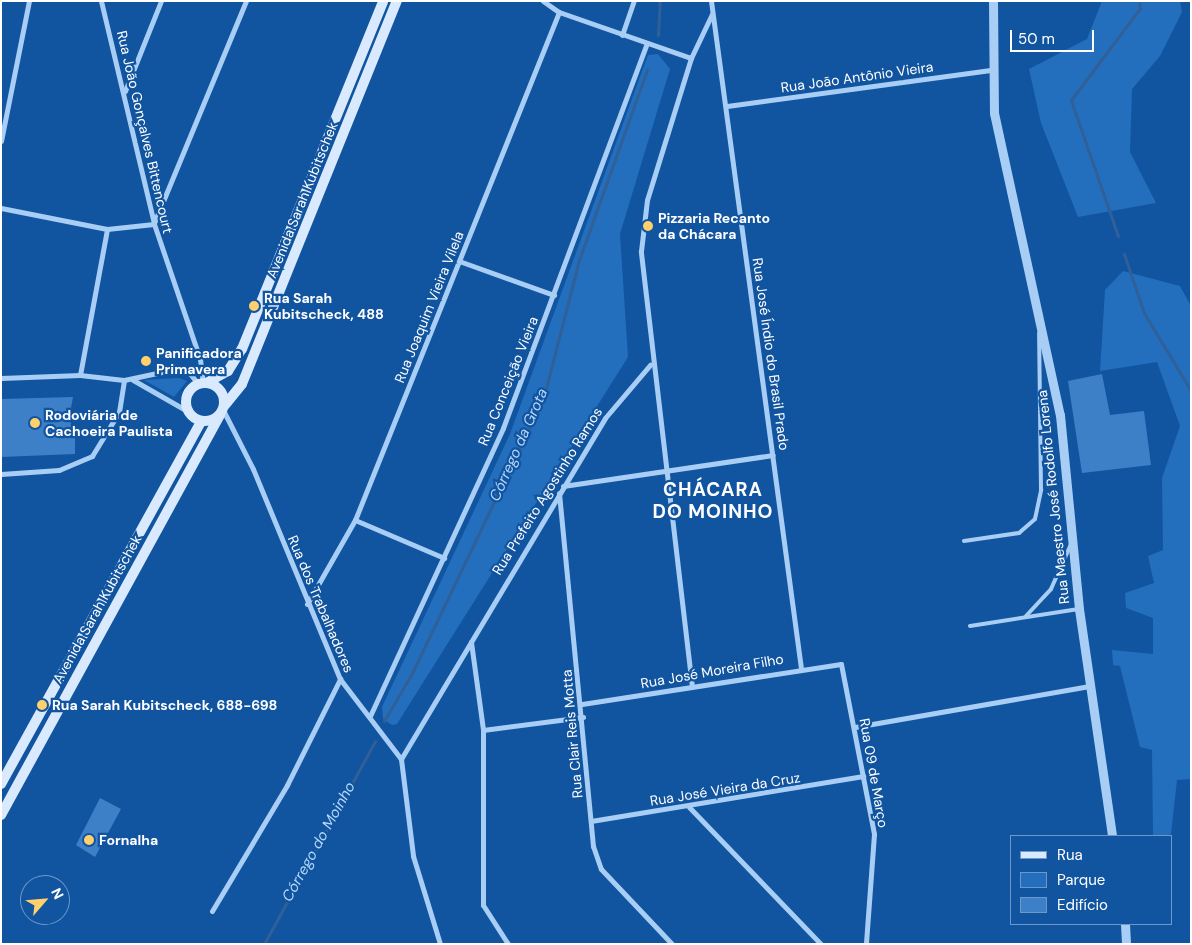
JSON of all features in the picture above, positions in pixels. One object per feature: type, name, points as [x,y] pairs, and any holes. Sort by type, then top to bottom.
[{"type":"main road","name":"Avenida Sarah Kubitschek","points":[[203,383],[228,370],[242,349],[383,1]]},
{"type":"main road","name":"Avenida Sarah Kubitschek","points":[[1,816],[115,603],[222,410],[242,384],[397,1]]},
{"type":"main road","points":[[203,383],[221,390],[222,410],[201,421],[189,412],[187,396],[203,383]]},
{"type":"main road","name":"Avenida Sarah Kubitschek","points":[[1,784],[201,421]]},
{"type":"main road","points":[[167,485],[177,493]]},
{"type":"main road","points":[[103,596],[115,603]]},
{"type":"main road","points":[[60,678],[71,684]]},
{"type":"street","points":[[1,141],[29,1]]},
{"type":"street","name":"Rua João Gonçalves Bittencourt","points":[[101,1],[125,91],[154,224],[200,359],[203,383]]},
{"type":"street","points":[[125,91],[161,1]]},
{"type":"street","points":[[1,208],[107,229],[154,224],[246,1]]},
{"type":"street","points":[[543,1],[559,12],[622,35],[646,46],[691,58]]},
{"type":"street","points":[[622,35],[634,1]]},
{"type":"street","points":[[692,687],[651,365],[642,225],[691,58],[712,14],[710,1]]},
{"type":"street","name":"Rua Maestro José Rodolfo Lorena","points":[[993,1],[991,70],[994,113],[1060,415],[1079,609],[1112,835]]},
{"type":"street","name":"Rua Joaquim Vieira Vilela","points":[[308,604],[354,520],[559,12]]},
{"type":"street","name":"Rua José Índio do Brasil Prado","points":[[712,14],[727,106],[801,668]]},
{"type":"street","name":"Rua Conceição Vieira","points":[[370,716],[503,428],[646,46]]},
{"type":"street","name":"Rua João Antônio Vieira","points":[[727,106],[991,70]]},
{"type":"street","points":[[80,375],[107,229]]},
{"type":"street","points":[[459,261],[554,295]]},
{"type":"street","name":"Rua Prefeito Agostinho Ramos","points":[[401,759],[605,418],[651,365]]},
{"type":"street","points":[[1,378],[80,375],[133,380],[180,369],[203,383]]},
{"type":"street","points":[[1,474],[59,470],[92,456],[119,412],[124,380]]},
{"type":"street","points":[[133,380],[189,412]]},
{"type":"street","name":"Rua dos Trabalhadores","points":[[222,410],[253,469],[340,679],[401,759],[413,856],[440,944]]},
{"type":"street","points":[[564,486],[773,455]]},
{"type":"street","name":"Rua Clair Reis Motta","points":[[559,492],[582,704],[591,821],[601,869],[672,944]]},
{"type":"street","points":[[354,520],[444,558]]},
{"type":"street","points":[[471,642],[483,730],[483,905],[508,944]]},
{"type":"street","name":"Rua José Moreira Filho","points":[[582,704],[801,668],[838,663],[844,666]]},
{"type":"street","name":"Rua 09 de Março","points":[[844,666],[874,834],[866,944]]},
{"type":"street","points":[[212,911],[287,785],[340,679]]},
{"type":"street","points":[[855,727],[1089,686]]},
{"type":"street","points":[[483,730],[583,717]]},
{"type":"street","name":"Rua José Vieira da Cruz","points":[[591,821],[689,807],[863,776]]},
{"type":"street","points":[[689,807],[821,944]]},
{"type":"street","points":[[1125,925],[1126,944]]},
{"type":"lane","points":[[964,542],[1019,533],[1035,519],[1041,490],[1038,314]]},
{"type":"lane","points":[[1025,617],[1051,589],[1072,540]]},
{"type":"lane","points":[[970,626],[1079,609]]},
{"type":"green space","points":[[1102,1],[1180,1],[1182,12],[1160,56],[1132,89],[1130,152],[1156,203],[1078,217],[1041,123],[1029,69],[1087,39]]},
{"type":"green space","points":[[658,54],[670,69],[620,234],[628,357],[397,724],[392,725],[383,719],[382,707],[510,434],[648,55]]},
{"type":"green space","points":[[1123,271],[1180,286],[1191,306],[1191,779],[1177,780],[1171,834],[1169,835],[1153,835],[1152,750],[1140,747],[1120,666],[1113,665],[1112,650],[1153,654],[1153,618],[1126,608],[1125,593],[1154,583],[1148,556],[1163,550],[1162,478],[1180,426],[1157,362],[1100,371],[1105,290]]},
{"type":"green space","points":[[179,378],[187,381],[174,397],[144,380]]},
{"type":"building","points":[[1102,374],[1110,415],[1144,411],[1151,465],[1082,473],[1068,381]]},
{"type":"building","name":"Rodoviária de Cachoeira Paulista","points":[[73,397],[69,419],[75,431],[75,454],[1,457],[1,399]]},
{"type":"building","points":[[100,798],[121,809],[95,857],[76,845]]},
{"type":"waterway","points":[[658,35],[660,1]]},
{"type":"waterway","points":[[1118,236],[1071,100],[1140,8],[1139,1]]},
{"type":"waterway","name":"Córrego da Grota","points":[[384,721],[412,673],[543,400],[579,260],[647,70]]},
{"type":"waterway","points":[[1124,254],[1144,313],[1191,391]]},
{"type":"waterway","name":"Córrego do Moinho","points":[[264,944],[375,741]]},
{"type":"place","name":"Pizzaria Recanto da Chácara","points":[[648,226]]},
{"type":"place","name":"Rua Sarah Kubitscheck, 488","points":[[254,306]]},
{"type":"place","name":"Panificadora Primavera","points":[[146,361]]},
{"type":"place","name":"Rodoviária de Cachoeira Paulista","points":[[35,423]]},
{"type":"place","name":"Rua Sarah Kubitscheck, 688-698","points":[[42,705]]},
{"type":"place","name":"Fornalha","points":[[89,840]]},
{"type":"district","name":"CHÁCARA DO MOINHO","points":[[713,501]]}]
